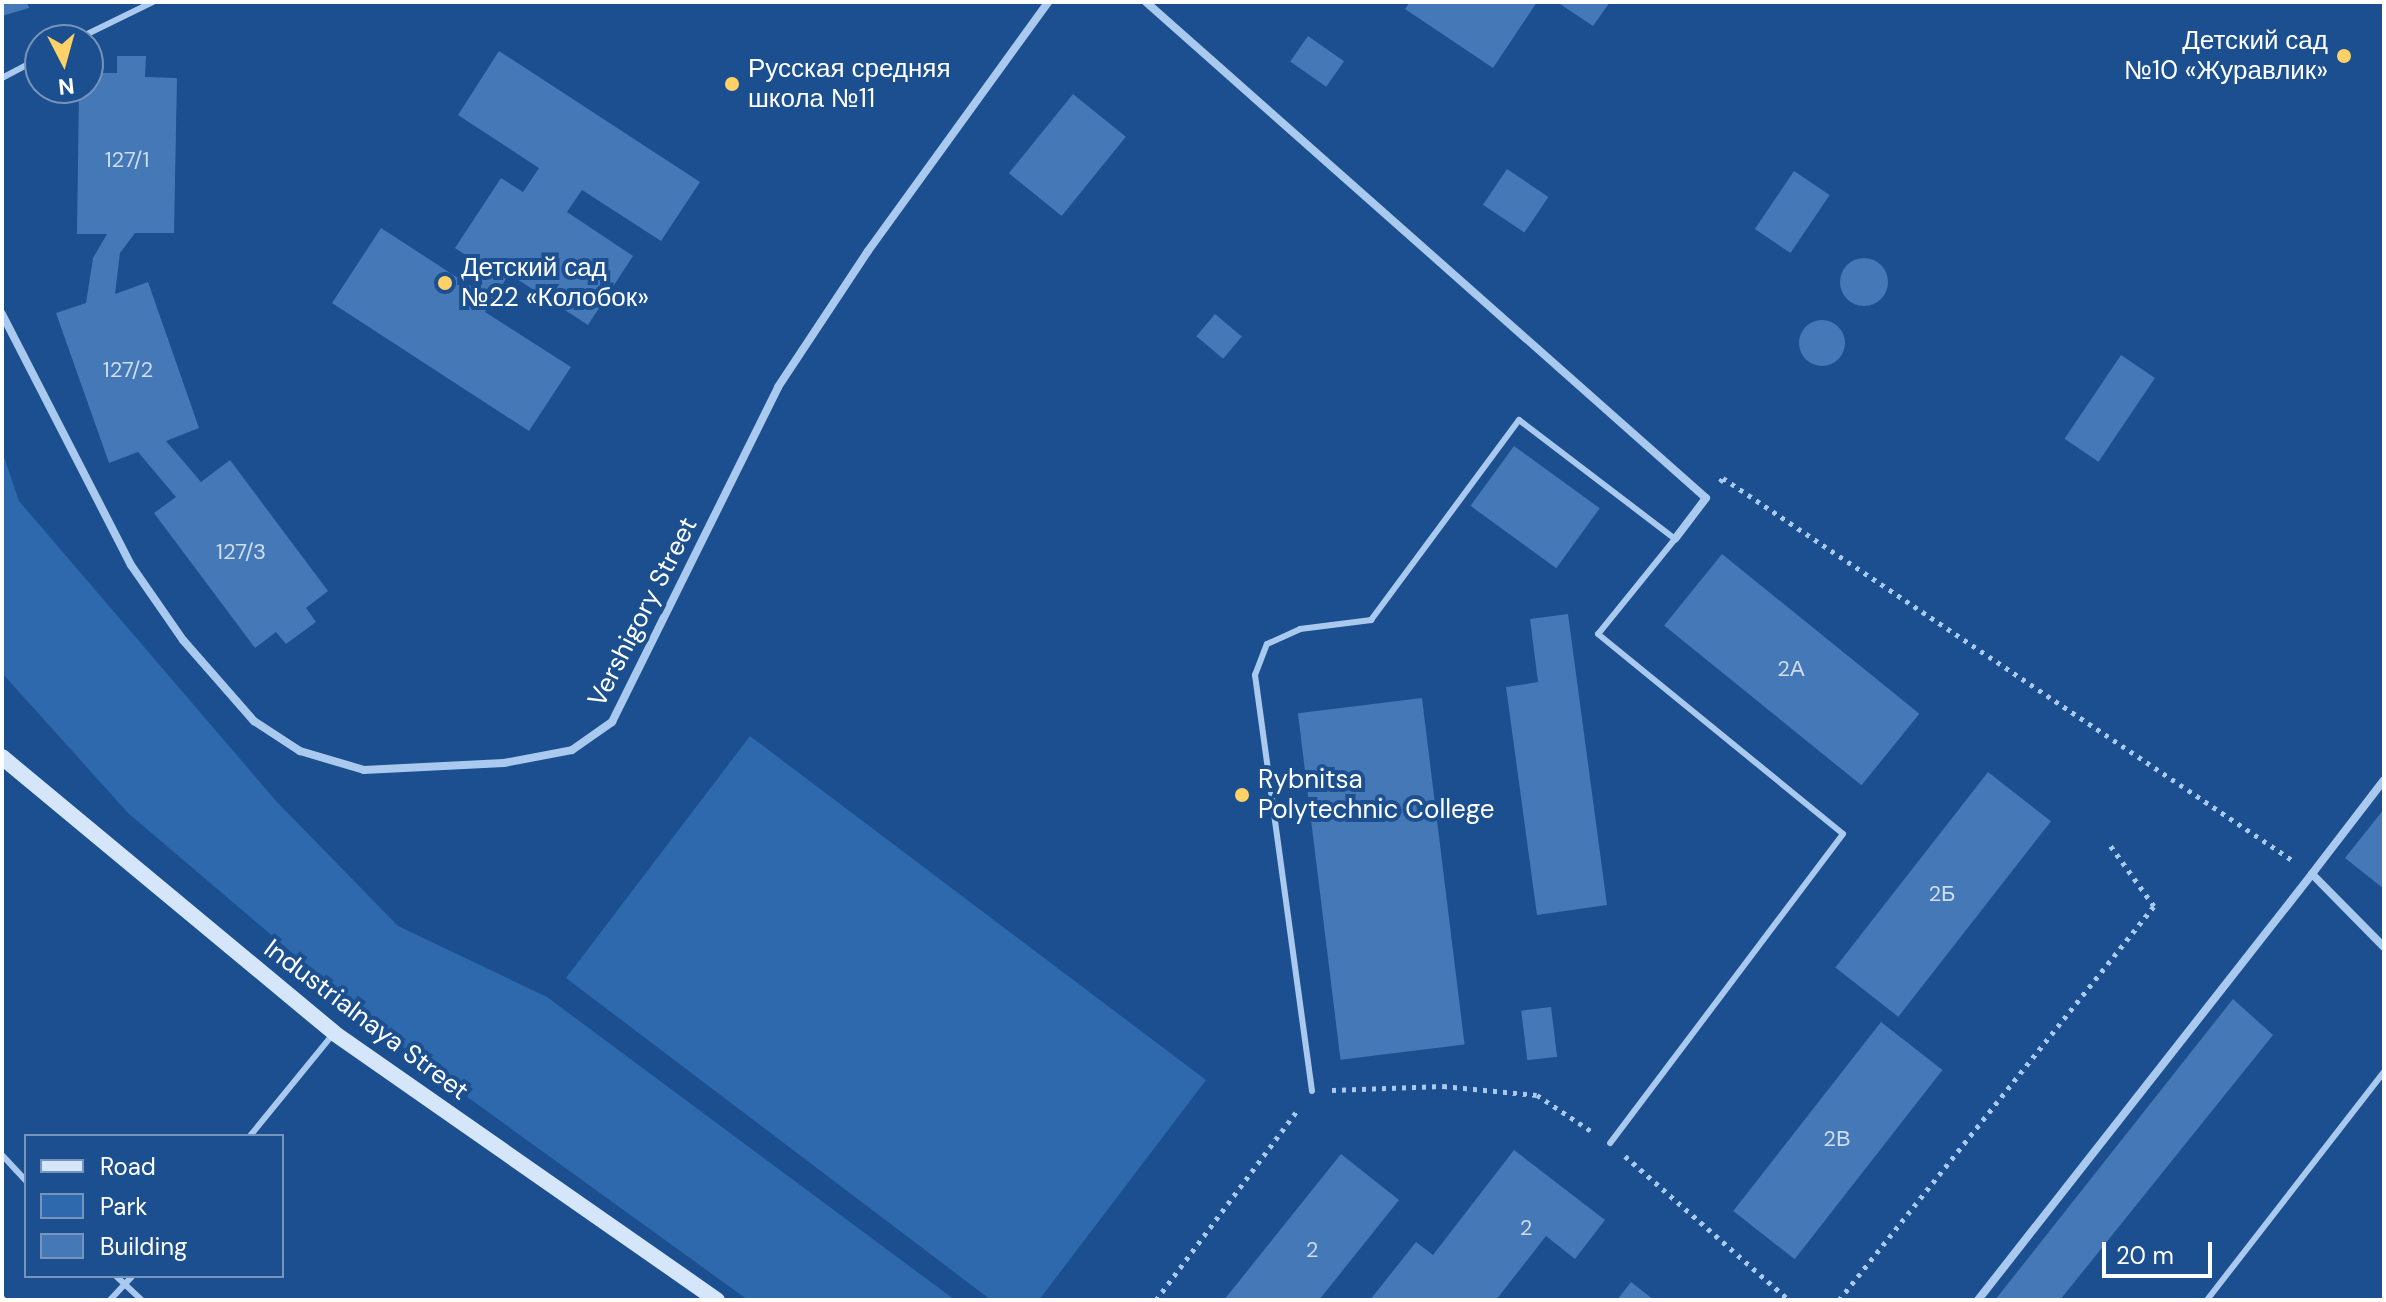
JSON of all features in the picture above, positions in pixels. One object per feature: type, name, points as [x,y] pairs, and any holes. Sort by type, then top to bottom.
[{"type":"main road","name":"Industrialnaya Street","points":[[2,757],[334,1033],[717,1300]]},
{"type":"street","name":"Vershigory Street","points":[[2,314],[131,565],[183,640],[254,721],[300,751],[364,770],[504,763],[572,750],[612,722],[778,387],[868,251],[1048,2]]},
{"type":"street","points":[[1146,2],[1706,498],[1675,539]]},
{"type":"street","points":[[1978,1300],[2384,780]]},
{"type":"street","points":[[2312,874],[2384,947]]},
{"type":"lane","points":[[104,26],[153,2]]},
{"type":"lane","points":[[2,78],[24,66]]},
{"type":"lane","points":[[1312,1091],[1255,675],[1267,644],[1300,629],[1371,620],[1519,420],[1675,539],[1598,634],[1843,834],[1610,1143]]},
{"type":"lane","points":[[252,1134],[334,1033]]},
{"type":"lane","points":[[2207,1300],[2384,1072]]},
{"type":"lane","points":[[2,1155],[24,1179]]},
{"type":"lane","points":[[118,1278],[142,1300]]},
{"type":"lane","points":[[110,1300],[130,1278]]},
{"type":"path","points":[[1706,498],[1723,478],[2312,874]]},
{"type":"path","points":[[1839,1300],[2154,906],[2110,845]]},
{"type":"path","points":[[1156,1300],[1312,1091],[1443,1086],[1537,1095],[1610,1143],[1789,1300]]},
{"type":"green space","points":[[2,451],[19,501],[277,802],[398,926],[547,997],[955,1300],[748,1300],[430,1070],[128,813],[2,673]]},
{"type":"green space","points":[[750,736],[1206,1080],[1039,1300],[991,1300],[566,978]]},
{"type":"building","points":[[2,2],[27,2],[29,8],[2,16]]},
{"type":"building","points":[[1410,2],[1537,2],[1493,68],[1405,9]]},
{"type":"building","points":[[1557,2],[1610,2],[1593,26]]},
{"type":"building","points":[[1308,36],[1344,61],[1326,87],[1290,61]]},
{"type":"building","points":[[499,51],[700,182],[661,241],[582,190],[567,212],[633,256],[588,325],[509,274],[485,312],[571,367],[529,431],[332,303],[381,228],[475,289],[488,270],[455,248],[501,178],[523,192],[539,168],[458,115]]},
{"type":"building","points":[[117,56],[146,56],[145,77],[177,78],[174,233],[135,233],[120,253],[115,294],[148,282],[199,428],[166,441],[201,482],[230,460],[328,591],[306,608],[316,622],[286,644],[276,632],[255,648],[154,513],[176,497],[138,452],[109,463],[56,313],[86,303],[93,258],[107,234],[77,234],[79,104],[104,104],[104,73],[117,73]]},
{"type":"building","points":[[1073,94],[1126,137],[1062,216],[1009,173]]},
{"type":"building","points":[[1507,169],[1548,197],[1524,233],[1483,205]]},
{"type":"building","points":[[1794,171],[1830,195],[1791,253],[1755,229]]},
{"type":"building","points":[[1864,258],[1881,265],[1888,282],[1881,299],[1864,306],[1847,299],[1840,282],[1847,265]]},
{"type":"building","points":[[1215,314],[1242,336],[1223,359],[1196,336]]},
{"type":"building","points":[[1822,320],[1839,326],[1845,343],[1839,360],[1822,366],[1805,360],[1799,343],[1805,326]]},
{"type":"building","points":[[2121,355],[2155,378],[2099,462],[2065,439]]},
{"type":"building","points":[[1514,446],[1600,508],[1556,568],[1471,506]]},
{"type":"building","points":[[1722,554],[1919,714],[1861,785],[1664,625]]},
{"type":"building","points":[[1568,614],[1607,905],[1537,915],[1506,687],[1538,682],[1530,619]]},
{"type":"building","points":[[1422,698],[1465,1044],[1340,1060],[1298,713]]},
{"type":"building","points":[[1988,772],[2051,821],[1898,1017],[1835,967]]},
{"type":"building","points":[[2384,809],[2384,889],[2345,858]]},
{"type":"building","points":[[2233,999],[2273,1035],[2060,1300],[1995,1300]]},
{"type":"building","points":[[1551,1007],[1557,1057],[1527,1060],[1521,1011]]},
{"type":"building","points":[[1881,1022],[1942,1070],[1795,1259],[1733,1211]]},
{"type":"building","points":[[1514,1150],[1605,1220],[1575,1259],[1546,1236],[1496,1300],[1370,1300],[1416,1242],[1433,1255]]},
{"type":"building","points":[[1341,1154],[1399,1200],[1319,1300],[1224,1300]]},
{"type":"building","points":[[1631,1282],[1654,1300],[1617,1300]]},
{"type":"place","name":"Детский сад №10 «Журавлик»","points":[[2344,56]]},
{"type":"place","name":"Русская средняя школа №11","points":[[732,84]]},
{"type":"place","name":"Детский сад №22 «Колобок»","points":[[445,283]]},
{"type":"place","name":"Rybnitsa Polytechnic College","points":[[1242,795]]}]
